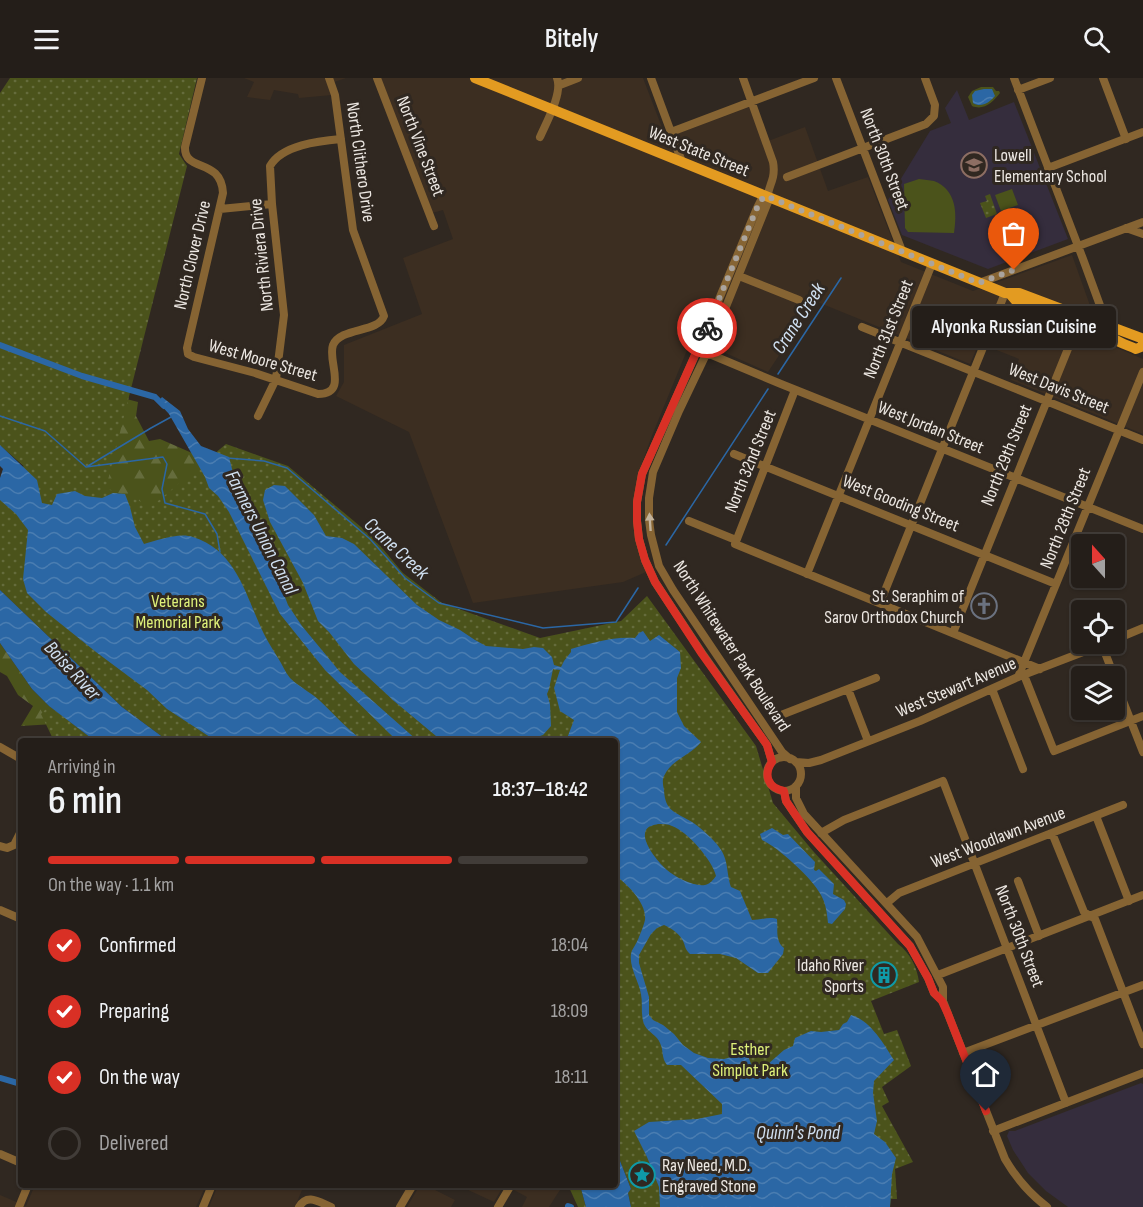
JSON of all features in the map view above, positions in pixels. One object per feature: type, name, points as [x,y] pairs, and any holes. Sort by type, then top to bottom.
[{"type":"main road","name":"West State Street","points":[[475,78],[1008,294],[1016,301],[1078,324],[1108,330],[1117,329],[1143,341]]},
{"type":"main road","name":"West State Street","points":[[1008,294],[1019,293],[1080,316],[1096,326]]},
{"type":"main road","name":"West State Street","points":[[1108,330],[1113,339],[1136,349],[1143,346]]},
{"type":"street","name":"North Clover Drive","points":[[188,354],[187,348],[223,193],[220,178],[214,171],[191,162],[185,153],[202,78]]},
{"type":"street","name":"North Clithero Drive","points":[[329,78],[335,94],[353,230],[384,318]]},
{"type":"street","name":"North Vine Street","points":[[378,78],[434,226]]},
{"type":"street","points":[[540,137],[552,109],[558,81],[578,78]]},
{"type":"street","points":[[651,78],[682,162]]},
{"type":"street","points":[[742,78],[773,162],[773,180],[766,196]]},
{"type":"street","points":[[671,132],[814,78]]},
{"type":"street","name":"North 30th Street","points":[[836,78],[902,251]]},
{"type":"street","points":[[787,177],[926,124],[934,116],[935,105],[925,78]]},
{"type":"street","points":[[1014,78],[1108,330]]},
{"type":"street","points":[[1018,90],[1050,78]]},
{"type":"street","points":[[1103,78],[1126,139]]},
{"type":"street","points":[[1048,168],[1143,132]]},
{"type":"street","name":"North Riviera Drive","points":[[258,416],[276,379],[284,315],[270,166],[279,156],[304,145],[341,139]]},
{"type":"street","name":"North Whitewater Park Boulevard","points":[[772,762],[767,745],[702,654],[655,582],[642,550],[637,521],[637,502],[642,474],[702,340],[757,208],[766,196],[768,202],[739,276],[654,472],[649,498],[649,520],[659,566],[673,590],[778,746],[793,760]]},
{"type":"street","points":[[220,209],[272,204]]},
{"type":"street","points":[[979,283],[1143,222]]},
{"type":"street","points":[[1126,228],[1143,234]]},
{"type":"street","name":"North 31st Street","points":[[807,574],[932,264]]},
{"type":"street","points":[[739,276],[799,300]]},
{"type":"street","points":[[880,603],[1008,294]]},
{"type":"street","name":"West Moore Street","points":[[188,354],[276,379],[318,394],[330,392],[335,381],[332,352],[334,343],[341,337],[380,322],[384,318]]},
{"type":"street","name":"North 29th Street","points":[[952,633],[1078,324]]},
{"type":"street","name":"West Davis Street","points":[[862,327],[1143,440]]},
{"type":"street","name":"West Jordan Street","points":[[707,353],[1143,529]]},
{"type":"street","name":"North 28th Street","points":[[1021,676],[1023,662],[1143,372]]},
{"type":"street","name":"North 32nd Street","points":[[736,542],[795,390]]},
{"type":"street","name":"West Gooding Street","points":[[734,454],[1056,584]]},
{"type":"street","points":[[689,521],[807,574],[1040,669]]},
{"type":"street","points":[[1125,635],[1143,628]]},
{"type":"street","name":"West Stewart Avenue","points":[[793,760],[809,763],[821,760],[1078,654]]},
{"type":"street","points":[[1021,676],[1054,751],[1143,716]]},
{"type":"street","points":[[776,717],[876,678]]},
{"type":"street","points":[[848,689],[867,741]]},
{"type":"street","points":[[992,689],[1023,769]]},
{"type":"street","points":[[1125,705],[1143,752]]},
{"type":"street","points":[[0,747],[18,757]]},
{"type":"street","points":[[797,783],[788,790],[775,789],[769,782],[767,771],[772,762],[781,758],[793,760],[800,771],[796,798],[804,814],[917,937],[943,987],[942,1001]]},
{"type":"street","name":"West Stewart Avenue","points":[[797,783],[821,760]]},
{"type":"street","name":"North 30th Street","points":[[821,833],[844,820],[943,781],[1066,1103]]},
{"type":"street","points":[[784,791],[786,801],[807,832],[910,946],[934,993],[942,1001],[1005,1159],[1014,1174],[1032,1195],[1047,1207]]},
{"type":"street","name":"West Woodlawn Avenue","points":[[886,903],[899,893],[1124,805]]},
{"type":"street","points":[[1096,816],[1129,901]]},
{"type":"street","points":[[1052,833],[1084,912],[1095,920],[1143,1044]]},
{"type":"street","points":[[0,846],[7,848],[14,845],[18,837]]},
{"type":"street","points":[[1018,881],[1039,936]]},
{"type":"street","points":[[938,975],[1143,895]]},
{"type":"street","points":[[0,910],[18,918]]},
{"type":"street","points":[[963,1053],[1143,985]]},
{"type":"street","points":[[993,1131],[1143,1073]]},
{"type":"street","points":[[0,1154],[18,1162]]},
{"type":"street","points":[[19,1207],[27,1188]]},
{"type":"street","points":[[203,1207],[211,1188]]},
{"type":"street","points":[[400,1207],[411,1188]]},
{"type":"street","points":[[498,1207],[509,1188]]},
{"type":"street","points":[[299,1207],[307,1199],[332,1207]]},
{"type":"shaded area","points":[[244,78],[346,78],[328,84],[332,95],[299,98],[298,94],[274,90],[270,100],[247,97],[254,82]]},
{"type":"shaded area","points":[[381,78],[643,78],[666,138],[749,107],[763,143],[805,127],[828,191],[868,177],[901,262],[973,291],[1072,255],[1103,342],[1143,359],[1143,434],[1011,380],[1019,359],[979,343],[970,364],[815,301],[768,372],[692,338],[638,475],[633,518],[646,572],[623,582],[473,603],[409,432],[336,396],[344,382],[344,345],[422,314],[403,258],[453,239],[443,210],[432,213]]},
{"type":"shaded area","name":"Lowell Elementary School","points":[[957,90],[969,120],[1014,102],[1068,239],[988,269],[902,235],[888,200],[930,131],[951,123],[945,108]]},
{"type":"shaded area","points":[[1143,1084],[1143,1207],[1068,1207],[1046,1191],[1028,1173],[1013,1150],[1007,1136],[1009,1131],[1015,1131]]},
{"type":"shaded area","points":[[34,1188],[205,1188],[196,1207],[0,1207],[0,1195],[26,1206]]},
{"type":"shaded area","points":[[217,1188],[303,1188],[295,1207],[209,1207]]},
{"type":"shaded area","points":[[418,1188],[431,1188],[455,1200],[451,1207],[407,1207]]},
{"type":"shaded area","points":[[464,1188],[502,1188],[494,1202]]},
{"type":"shaded area","points":[[510,1188],[561,1188],[549,1207],[522,1207],[527,1197]]},
{"type":"green space","points":[[10,78],[197,78],[179,154],[187,166],[106,488],[152,506],[226,444],[288,466],[373,537],[403,573],[442,603],[540,638],[621,621],[647,596],[756,746],[773,803],[813,851],[906,952],[917,971],[919,982],[871,1001],[884,1034],[897,1030],[911,1066],[882,1087],[889,1102],[882,1106],[913,1162],[895,1169],[897,1199],[891,1199],[890,1207],[631,1207],[628,1193],[631,1189],[618,1156],[618,738],[164,738],[122,707],[0,590],[0,481],[24,466],[0,445],[0,93]]},
{"type":"green space","points":[[981,87],[993,87],[1000,93],[984,106],[972,106],[968,97],[972,91]]},
{"type":"green space","points":[[919,179],[934,181],[942,185],[951,196],[955,211],[954,233],[908,232],[905,228],[904,184]]},
{"type":"green space","points":[[1012,189],[1018,205],[1001,211],[995,195]]},
{"type":"green space","points":[[990,194],[997,214],[986,218],[980,203],[987,201],[985,196]]},
{"type":"green space","points":[[65,383],[138,402],[136,416],[149,441],[160,439],[192,453],[280,614],[113,493],[24,466],[0,445],[0,393]]},
{"type":"green space","points":[[0,643],[32,689],[49,706],[91,738],[54,724],[21,726],[33,706],[18,695],[7,676],[0,672]]},
{"type":"green space","points":[[49,706],[91,738],[53,738],[41,714]]},
{"type":"green space","points":[[569,1188],[581,1188],[586,1207],[578,1207]]},
{"type":"water","points":[[992,89],[995,96],[985,104],[973,103],[972,95],[975,91]]},
{"type":"water","name":"Farmers Union Canal","points":[[162,397],[180,411],[188,429],[201,446],[229,457],[233,473],[257,524],[288,605],[302,626],[340,672],[415,738],[395,738],[390,734],[325,670],[280,614],[229,512],[209,488],[169,414],[158,402]]},
{"type":"water","points":[[0,445],[37,480],[42,503],[52,505],[57,494],[75,491],[85,496],[102,498],[113,493],[125,494],[135,527],[144,544],[182,535],[193,537],[221,553],[239,577],[264,634],[288,676],[319,700],[360,738],[211,738],[167,709],[147,690],[46,612],[27,593],[23,579],[28,530],[16,514],[0,500],[0,478],[3,469],[0,466]]},
{"type":"water","name":"Quinn's Pond","points":[[274,485],[285,486],[314,515],[326,536],[342,538],[354,544],[417,605],[486,646],[543,648],[552,657],[554,665],[561,667],[571,649],[611,639],[635,638],[643,631],[650,641],[659,635],[680,652],[677,712],[684,726],[701,742],[667,770],[663,784],[667,803],[672,810],[695,824],[717,844],[724,857],[731,887],[740,891],[752,920],[777,919],[778,939],[784,948],[783,954],[768,973],[758,973],[736,958],[720,954],[690,954],[682,938],[675,932],[664,925],[657,928],[639,955],[639,963],[649,997],[649,1015],[694,1053],[708,1058],[724,1059],[747,1053],[751,1064],[768,1064],[784,1050],[793,1046],[795,1038],[811,1031],[839,1030],[851,1015],[865,1022],[876,1033],[894,1060],[874,1081],[873,1093],[877,1121],[874,1134],[885,1142],[896,1158],[892,1174],[890,1207],[660,1207],[659,1187],[634,1131],[649,1122],[697,1119],[722,1114],[722,1104],[681,1065],[667,1065],[659,1040],[643,1022],[641,994],[631,959],[644,924],[645,914],[635,894],[618,877],[618,738],[567,738],[574,720],[560,711],[554,688],[560,670],[553,669],[547,694],[551,726],[543,735],[534,738],[438,738],[354,664],[318,621],[303,583],[270,522],[263,500],[265,490]],"holes":[[[653,825],[669,825],[685,834],[710,863],[716,876],[711,882],[705,885],[690,883],[670,873],[651,852],[646,840],[646,830]]]},
{"type":"water","name":"Boise River","points":[[0,590],[122,707],[164,738],[91,738],[49,706],[32,689],[0,643]]},
{"type":"water","points":[[772,828],[783,835],[788,834],[815,862],[814,870],[819,869],[834,884],[833,894],[844,900],[845,909],[832,924],[828,923],[823,898],[817,888],[786,856],[762,840],[760,834]]},
{"type":"water","points":[[618,1156],[631,1189],[628,1193],[631,1207],[586,1207],[581,1188],[618,1188]]},
{"type":"waterway","name":"Crane Creek","points":[[778,374],[841,278]]},
{"type":"waterway","name":"Farmers Union Canal","points":[[0,345],[82,376],[155,397],[164,406]]},
{"type":"waterway","name":"Crane Creek","points":[[666,545],[768,389]]},
{"type":"waterway","points":[[0,416],[45,431],[86,467],[163,457],[167,464],[162,489],[165,503],[205,514],[217,534],[220,552]]},
{"type":"waterway","points":[[88,466],[171,417]]},
{"type":"waterway","name":"Crane Creek","points":[[227,458],[264,461],[287,468],[370,539],[405,578],[439,603],[543,628],[616,622],[638,588]]},
{"type":"waterway","points":[[0,1078],[18,1083]]},
{"type":"way so far","points":[[707,328],[757,208],[766,196],[979,283],[1014,270]]},
{"type":"place","name":"Lowell Elementary School","points":[[974,165]]},
{"type":"place","name":"Alyonka Russian Cuisine","points":[[1014,270]]},
{"type":"place","name":"St. Seraphim of Sarov Orthodox Church","points":[[984,606]]},
{"type":"place","name":"Idaho River Sports","points":[[884,975]]},
{"type":"place","name":"Ray Need, M.D. Engraved Stone","points":[[642,1175]]},
{"type":"route","points":[[707,328],[642,474],[637,502],[637,521],[645,560],[655,582],[702,654],[767,745],[772,762],[767,771],[769,782],[775,789],[784,791],[786,801],[807,832],[914,952],[934,993],[942,1001],[948,1014],[986,1111]]},
{"type":"park label","name":"Veterans Memorial Park","points":[[178,611]]},
{"type":"park label","name":"Esther Simplot Park","points":[[750,1059]]}]
